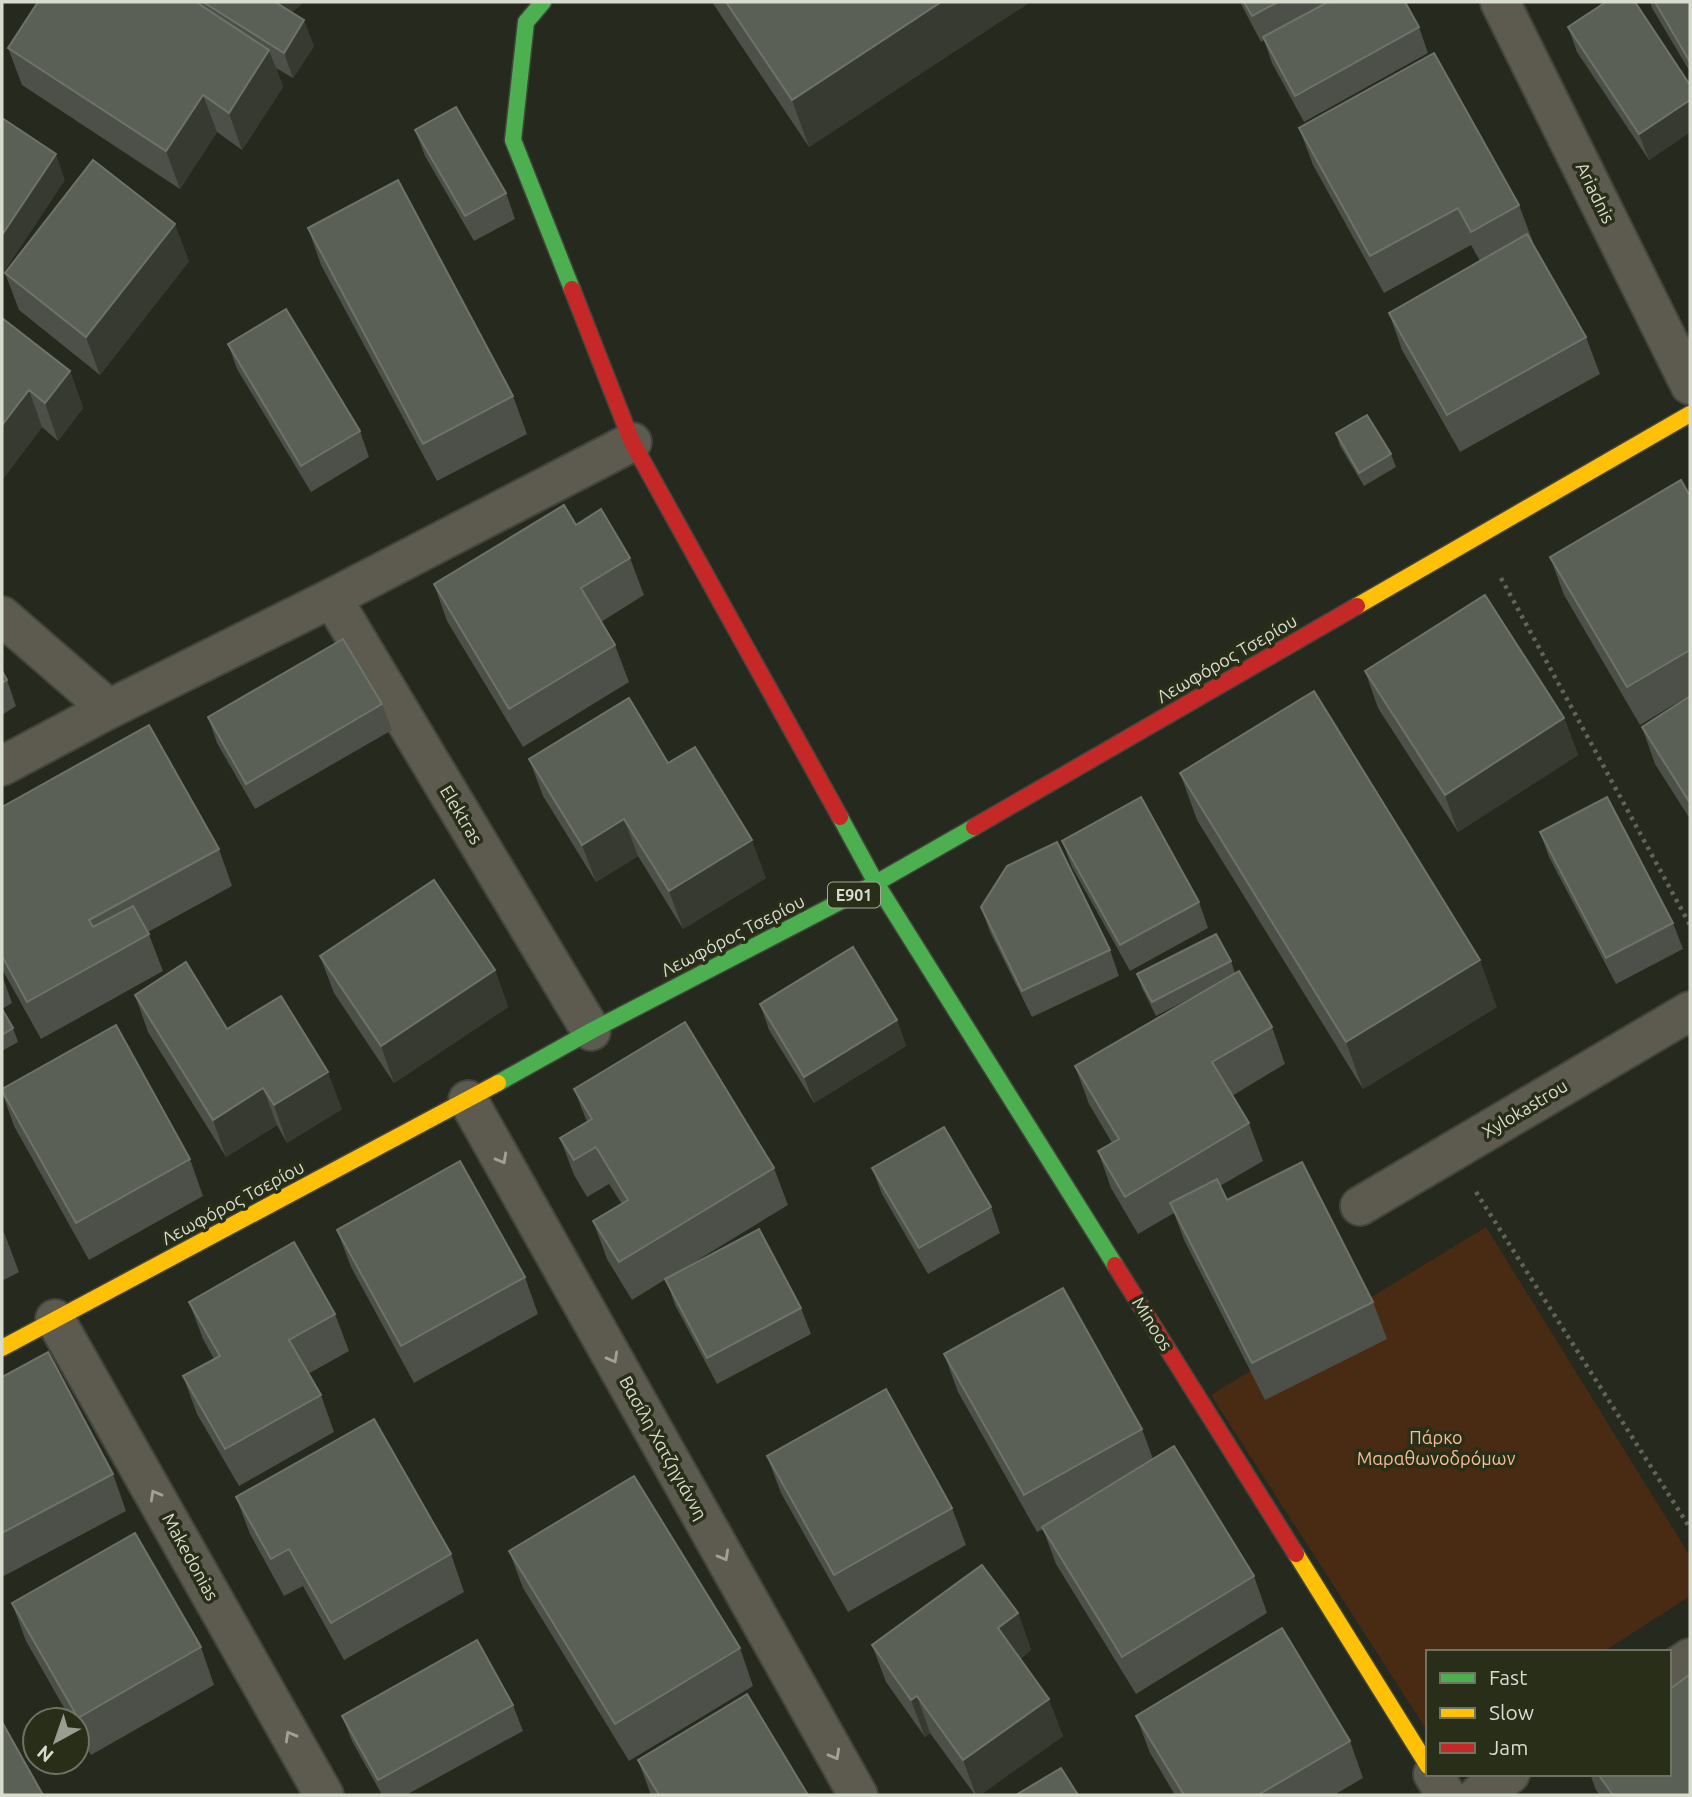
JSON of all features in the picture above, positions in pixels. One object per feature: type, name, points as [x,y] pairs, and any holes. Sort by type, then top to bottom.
[{"type":"street","name":"Minoos","points":[[543,2],[526,22],[513,140],[632,442],[876,883],[1426,1763]]},
{"type":"street","name":"Ariadnis","points":[[1500,2],[1690,385]]},
{"type":"street","name":"Λεωφόρος Τσερίου","points":[[2,1348],[468,1100],[591,1031],[876,883],[1690,414]]},
{"type":"street","points":[[2,766],[632,442]]},
{"type":"street","name":"Elektras","points":[[331,598],[591,1031]]},
{"type":"street","points":[[2,616],[109,709]]},
{"type":"street","name":"Xylokastrou","points":[[1360,1206],[1690,1011]]},
{"type":"street","name":"Βασίλη Χατζηγιάννη","points":[[468,1100],[858,1795]]},
{"type":"street","name":"Makedonias","points":[[55,1319],[324,1795]]},
{"type":"street","points":[[1671,1671],[1690,1658]]},
{"type":"street","points":[[1434,1776],[1446,1795]]},
{"type":"street","points":[[1478,1795],[1507,1776]]},
{"type":"path","points":[[1478,537],[1690,925]]},
{"type":"path","points":[[1451,1153],[1690,1528]]},
{"type":"green space","name":"Πάρκο Μαραθωνοδρόμων","points":[[1486,1227],[1690,1556],[1690,1596],[1606,1650],[1426,1650],[1426,1729],[1211,1395]]},
{"type":"building","points":[[38,2],[196,2],[269,50],[229,113],[203,95],[166,151],[8,48]]},
{"type":"building","points":[[203,2],[275,2],[304,20],[284,53]]},
{"type":"building","points":[[726,2],[941,2],[792,100]]},
{"type":"building","points":[[1244,2],[1278,2],[1252,16]]},
{"type":"building","points":[[1328,2],[1405,2],[1419,27],[1295,96],[1263,37]]},
{"type":"building","points":[[1606,2],[1635,2],[1690,85],[1690,100],[1639,134],[1568,27]]},
{"type":"building","points":[[1655,2],[1690,2],[1690,62]]},
{"type":"building","points":[[1434,53],[1519,205],[1471,232],[1458,208],[1370,256],[1299,128]]},
{"type":"building","points":[[456,107],[506,193],[465,216],[415,130]]},
{"type":"building","points":[[2,118],[56,154],[2,235]]},
{"type":"building","points":[[93,160],[175,224],[86,337],[5,273]]},
{"type":"building","points":[[398,180],[513,396],[423,444],[308,228]]},
{"type":"building","points":[[1527,234],[1586,337],[1447,415],[1389,313]]},
{"type":"building","points":[[286,309],[360,431],[301,466],[228,344]]},
{"type":"building","points":[[2,318],[70,371],[45,403],[29,390],[2,425]]},
{"type":"building","points":[[1367,415],[1391,454],[1359,473],[1336,433]]},
{"type":"building","points":[[1681,480],[1690,496],[1690,650],[1627,687],[1550,557]]},
{"type":"building","points":[[564,505],[576,525],[601,509],[630,558],[581,588],[615,645],[509,709],[434,584]]},
{"type":"building","points":[[1485,595],[1564,718],[1445,795],[1365,671]]},
{"type":"building","points":[[343,639],[382,704],[246,784],[208,717]]},
{"type":"building","points":[[1314,691],[1480,960],[1346,1042],[1180,773]]},
{"type":"building","points":[[1690,696],[1690,803],[1642,727]]},
{"type":"building","points":[[629,698],[668,763],[695,747],[752,840],[669,891],[624,819],[582,845],[529,759]]},
{"type":"building","points":[[149,725],[219,849],[89,920],[93,927],[133,906],[149,934],[27,1002],[2,956],[2,807]]},
{"type":"building","points":[[1141,797],[1199,902],[1120,945],[1062,841]]},
{"type":"building","points":[[1607,797],[1673,923],[1606,958],[1540,832]]},
{"type":"building","points":[[1057,842],[1110,950],[1022,991],[981,907],[1007,866]]},
{"type":"building","points":[[434,880],[495,970],[381,1046],[320,956]]},
{"type":"building","points":[[1216,934],[1231,961],[1152,1002],[1137,974]]},
{"type":"building","points":[[853,947],[897,1020],[804,1077],[760,1004]]},
{"type":"building","points":[[186,962],[227,1029],[281,996],[328,1072],[274,1105],[263,1088],[213,1120],[135,995]]},
{"type":"building","points":[[1239,971],[1272,1027],[1212,1062],[1249,1123],[1125,1197],[1098,1151],[1119,1139],[1075,1066]]},
{"type":"building","points":[[2,1009],[13,1028],[2,1035]]},
{"type":"building","points":[[685,1022],[774,1168],[619,1262],[593,1221],[628,1200],[596,1147],[574,1160],[560,1138],[592,1119],[574,1089]]},
{"type":"building","points":[[116,1025],[190,1159],[76,1223],[2,1089]]},
{"type":"building","points":[[944,1127],[991,1207],[919,1248],[872,1168]]},
{"type":"building","points":[[460,1161],[525,1277],[401,1346],[337,1230]]},
{"type":"building","points":[[1302,1162],[1373,1302],[1252,1363],[1170,1203],[1217,1179],[1227,1200]]},
{"type":"building","points":[[759,1229],[801,1308],[707,1358],[665,1279]]},
{"type":"building","points":[[294,1242],[335,1314],[289,1340],[321,1395],[225,1449],[183,1376],[220,1356],[189,1302]]},
{"type":"building","points":[[1063,1288],[1142,1429],[1024,1495],[944,1354]]},
{"type":"building","points":[[48,1352],[113,1474],[2,1533],[2,1377]]},
{"type":"building","points":[[886,1389],[952,1508],[834,1575],[767,1456]]},
{"type":"building","points":[[374,1419],[451,1554],[331,1623],[289,1549],[271,1559],[236,1497]]},
{"type":"building","points":[[1174,1446],[1254,1576],[1122,1657],[1042,1527]]},
{"type":"building","points":[[634,1476],[740,1648],[615,1724],[509,1551]]},
{"type":"building","points":[[135,1533],[201,1647],[91,1710],[91,1706],[71,1706],[12,1603]]},
{"type":"building","points":[[982,1565],[1018,1613],[998,1628],[1049,1699],[963,1760],[917,1696],[911,1700],[872,1645]]},
{"type":"building","points":[[1282,1628],[1350,1741],[1258,1795],[1184,1795],[1136,1716]]},
{"type":"building","points":[[477,1640],[513,1705],[378,1780],[342,1716]]},
{"type":"building","points":[[1690,1674],[1690,1795],[1613,1795],[1599,1776],[1671,1776],[1671,1688]]},
{"type":"building","points":[[747,1694],[808,1795],[659,1795],[638,1760]]},
{"type":"building","points":[[2,1722],[21,1756],[21,1776],[32,1776],[43,1795],[2,1795]]},
{"type":"building","points":[[1061,1768],[1078,1795],[1016,1795]]},
{"type":"traffic: fast","points":[[543,2],[526,22],[513,140],[572,289]]},
{"type":"traffic: fast","points":[[840,817],[876,883],[1115,1265]]},
{"type":"traffic: fast","points":[[498,1083],[591,1031],[876,883],[974,827]]},
{"type":"traffic: slow","points":[[1357,606],[1690,414]]},
{"type":"traffic: slow","points":[[2,1348],[498,1083]]},
{"type":"traffic: slow","points":[[1296,1554],[1426,1763]]},
{"type":"traffic: jam","points":[[572,289],[632,442],[840,817]]},
{"type":"traffic: jam","points":[[974,827],[1357,606]]},
{"type":"traffic: jam","points":[[1115,1265],[1296,1554]]}]
